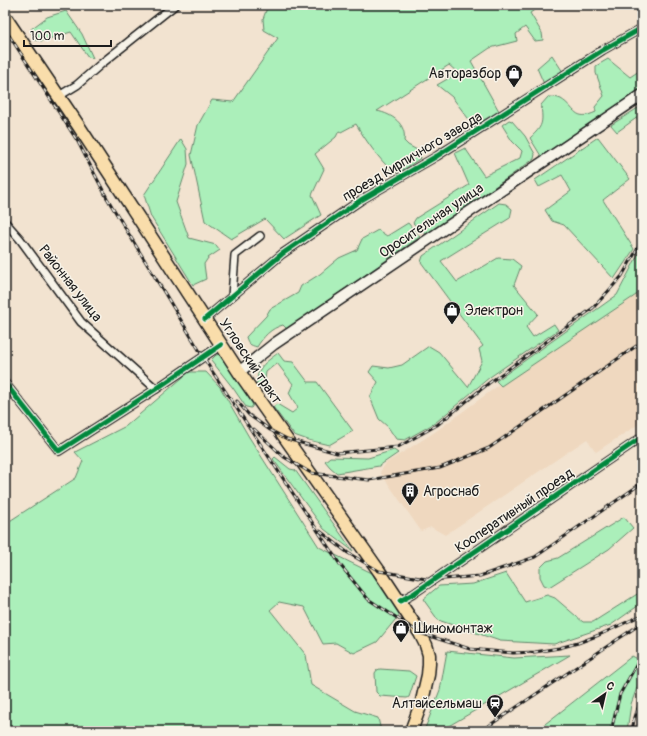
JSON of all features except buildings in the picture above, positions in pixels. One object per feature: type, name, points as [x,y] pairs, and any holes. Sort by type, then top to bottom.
[{"type":"highway","name":"Угловский тракт","points":[[5,17],[59,96],[238,372],[400,601],[420,632],[429,655],[428,675],[422,701],[411,731]]},
{"type":"main road","name":"Оросительная улица","points":[[238,372],[274,344],[642,95]]},
{"type":"street","points":[[59,96],[77,85],[174,5]]},
{"type":"street","name":"проезд Кирпичного завода","points":[[205,319],[282,254],[360,200],[437,156],[603,50],[642,28]]},
{"type":"street","name":"Районная улица","points":[[5,222],[20,239],[81,322],[156,389]]},
{"type":"street","points":[[232,296],[236,255],[260,236]]},
{"type":"street","points":[[5,383],[59,451],[156,389],[226,352]]},
{"type":"street","name":"Кооперативный проезд","points":[[400,601],[413,594],[642,437]]},
{"type":"shaded area","points":[[642,291],[642,422],[596,452],[587,439],[445,535],[431,527],[421,531],[380,472],[386,463],[435,432],[525,366]]},
{"type":"green space","points":[[268,5],[542,5],[530,13],[542,33],[543,40],[535,41],[525,27],[516,34],[517,41],[490,48],[471,61],[499,111],[474,126],[452,97],[437,85],[456,74],[457,72],[449,65],[377,111],[393,117],[401,125],[404,141],[419,151],[421,158],[400,172],[393,172],[382,161],[356,124],[341,132],[339,131],[336,137],[315,154],[324,169],[312,195],[321,215],[284,239],[265,219],[231,239],[205,221],[191,155],[198,125],[212,100],[233,102],[278,38],[264,30],[263,19]]},
{"type":"green space","points":[[66,11],[82,34],[93,58],[88,57],[71,32],[42,41],[34,40],[31,29],[47,17]]},
{"type":"green space","points":[[552,55],[563,72],[544,84],[537,68]]},
{"type":"green space","points":[[608,59],[630,77],[642,69],[642,88],[541,156],[530,138],[541,124],[541,105],[548,97],[554,97],[561,99],[579,115],[589,115],[596,112],[595,107],[604,96],[596,73],[596,66]]},
{"type":"green space","points":[[638,108],[642,114],[617,132],[611,125]]},
{"type":"green space","points":[[509,120],[512,121],[525,136],[535,154],[534,159],[427,235],[413,223],[416,218],[469,185],[455,153],[465,148],[484,176],[520,158],[522,151],[512,141],[502,125]]},
{"type":"green space","points":[[598,137],[630,179],[603,200],[634,249],[614,279],[564,225],[552,221],[545,210],[571,191],[562,175],[539,187],[535,180]]},
{"type":"green space","points":[[181,139],[187,149],[188,164],[176,202],[189,238],[216,245],[220,250],[208,258],[204,264],[206,279],[193,285],[151,217],[144,195]]},
{"type":"green space","points":[[499,203],[506,204],[512,209],[510,218],[441,261],[457,282],[498,258],[512,259],[521,266],[514,285],[538,314],[526,327],[533,337],[554,324],[558,330],[490,377],[435,423],[405,440],[396,439],[388,427],[379,419],[370,397],[378,382],[369,372],[373,366],[389,368],[402,365],[429,346],[439,352],[468,387],[482,361],[479,349],[483,346],[421,262],[423,256]]},
{"type":"green space","points":[[408,223],[420,237],[287,329],[283,325],[275,328],[265,336],[257,347],[249,343],[246,337],[266,316],[270,309],[298,293],[301,286],[320,274],[339,258],[357,250],[362,239],[378,230],[387,236]]},
{"type":"green space","points":[[642,247],[642,291],[501,386],[496,381],[617,295]]},
{"type":"green space","points":[[224,353],[229,367],[253,405],[251,408],[246,407],[211,360],[216,355]]},
{"type":"green space","points":[[278,353],[284,361],[293,362],[308,382],[317,382],[353,431],[329,445],[294,435],[273,407],[277,404],[292,413],[298,408],[289,393],[293,384],[277,363],[266,372],[264,387],[257,386],[258,374],[262,366]]},
{"type":"green space","points":[[189,372],[206,372],[220,387],[249,437],[319,547],[372,573],[400,614],[377,642],[354,653],[336,643],[323,644],[304,607],[279,602],[270,610],[306,655],[311,685],[355,711],[378,718],[381,731],[5,731],[5,524],[76,478],[83,461],[75,452],[126,426]]},
{"type":"green space","points":[[394,450],[398,453],[379,466],[337,473],[325,461],[330,457],[368,458]]},
{"type":"green space","points":[[275,457],[290,469],[295,470],[353,551],[324,529],[273,459]]},
{"type":"green space","points":[[624,517],[633,528],[609,549],[549,587],[544,585],[540,577],[540,568],[547,561],[558,558]]},
{"type":"green space","points":[[506,573],[525,602],[547,595],[555,598],[583,622],[593,622],[642,591],[642,603],[611,625],[554,644],[500,641],[438,620],[423,599],[439,586],[473,584]]},
{"type":"green space","points":[[447,651],[514,658],[570,655],[440,731],[424,731],[440,690]]},
{"type":"green space","points":[[632,656],[642,661],[642,674],[631,704],[627,731],[536,731]]},
{"type":"green space","points":[[380,669],[409,671],[416,676],[409,697],[380,696],[376,692],[375,673]]},
{"type":"railway","points":[[5,29],[78,142],[107,198],[210,368],[341,566],[368,599],[420,633],[470,649],[513,653],[535,652],[578,643],[642,615]]},
{"type":"railway","points":[[237,401],[249,415],[270,430],[287,439],[337,453],[398,447],[437,425],[489,383],[593,308],[622,276],[642,241]]},
{"type":"railway","points":[[254,429],[284,457],[311,473],[369,480],[440,468],[489,448],[642,342]]},
{"type":"railway","points":[[320,531],[348,553],[379,571],[432,580],[480,576],[535,557],[642,483]]},
{"type":"railway","points":[[481,731],[642,623]]},
{"type":"railway","points":[[611,731],[620,694],[642,655]]},
{"type":"railway","points":[[632,731],[642,697]]},
{"type":"cycle path","points":[[205,319],[282,254],[361,200],[437,156],[603,50],[642,28]]},
{"type":"cycle path","points":[[5,383],[59,451],[156,389],[221,345]]},
{"type":"cycle path","points":[[400,601],[413,594],[642,437]]},
{"type":"place","name":"Авторазбор","points":[[514,88]]},
{"type":"place","name":"Электрон","points":[[452,325]]},
{"type":"place","name":"Агроснаб","points":[[410,506]]},
{"type":"place","name":"Шиномонтаж","points":[[401,643]]},
{"type":"place","name":"Алтайсельмаш","points":[[495,718]]}]
